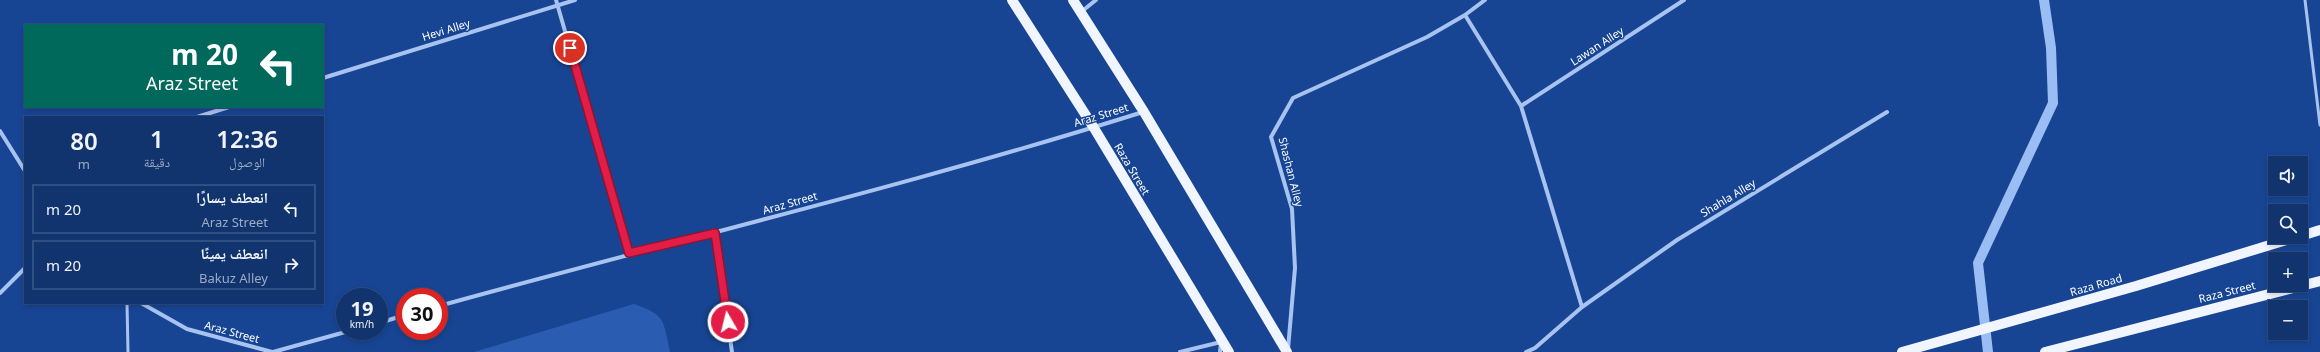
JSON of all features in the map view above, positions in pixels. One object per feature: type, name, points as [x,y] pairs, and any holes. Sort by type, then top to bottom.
[{"type":"main road","name":"Raza Street","points":[[1012,0],[1094,128],[1221,347],[1229,352]]},
{"type":"main road","points":[[1073,0],[1144,112],[1287,352]]},
{"type":"main road","points":[[2308,234],[2320,230]]},
{"type":"main road","name":"Raza Road","points":[[1902,352],[2136,286],[2273,244]]},
{"type":"main road","name":"Raza Street","points":[[2045,352],[2320,282]]},
{"type":"street","name":"Hevi Alley","points":[[324,78],[556,2],[575,0]]},
{"type":"street","points":[[1081,12],[1096,0]]},
{"type":"street","name":"Shashan Alley","points":[[1287,352],[1295,268],[1292,209],[1271,137],[1293,98],[1427,36],[1465,15],[1485,0]]},
{"type":"street","name":"Lawan Alley","points":[[1521,106],[1684,0]]},
{"type":"street","points":[[556,2],[629,253]]},
{"type":"street","points":[[1465,15],[1521,106],[1582,307]]},
{"type":"street","points":[[199,116],[226,108]]},
{"type":"street","name":"Araz Street","points":[[448,303],[629,253],[715,233],[1094,128],[1144,112]]},
{"type":"street","name":"Shahla Alley","points":[[1526,352],[1535,348],[1582,307],[1677,240],[1887,112]]},
{"type":"street","points":[[0,131],[24,168]]},
{"type":"street","points":[[715,233],[732,352]]},
{"type":"street","points":[[0,293],[24,269]]},
{"type":"street","name":"Araz Street","points":[[143,304],[187,329],[273,352],[336,335]]},
{"type":"street","points":[[1180,352],[1221,347]]},
{"type":"lane","points":[[2305,0],[2320,125]]},
{"type":"lane","points":[[127,304],[128,352]]},
{"type":"shaded area","points":[[634,304],[652,312],[661,320],[666,333],[670,352],[474,352]]},
{"type":"waterway","points":[[1988,352],[1978,263],[2053,103],[2051,48],[2044,0]]},
{"type":"route","points":[[570,48],[629,253],[715,233],[728,322]]}]
